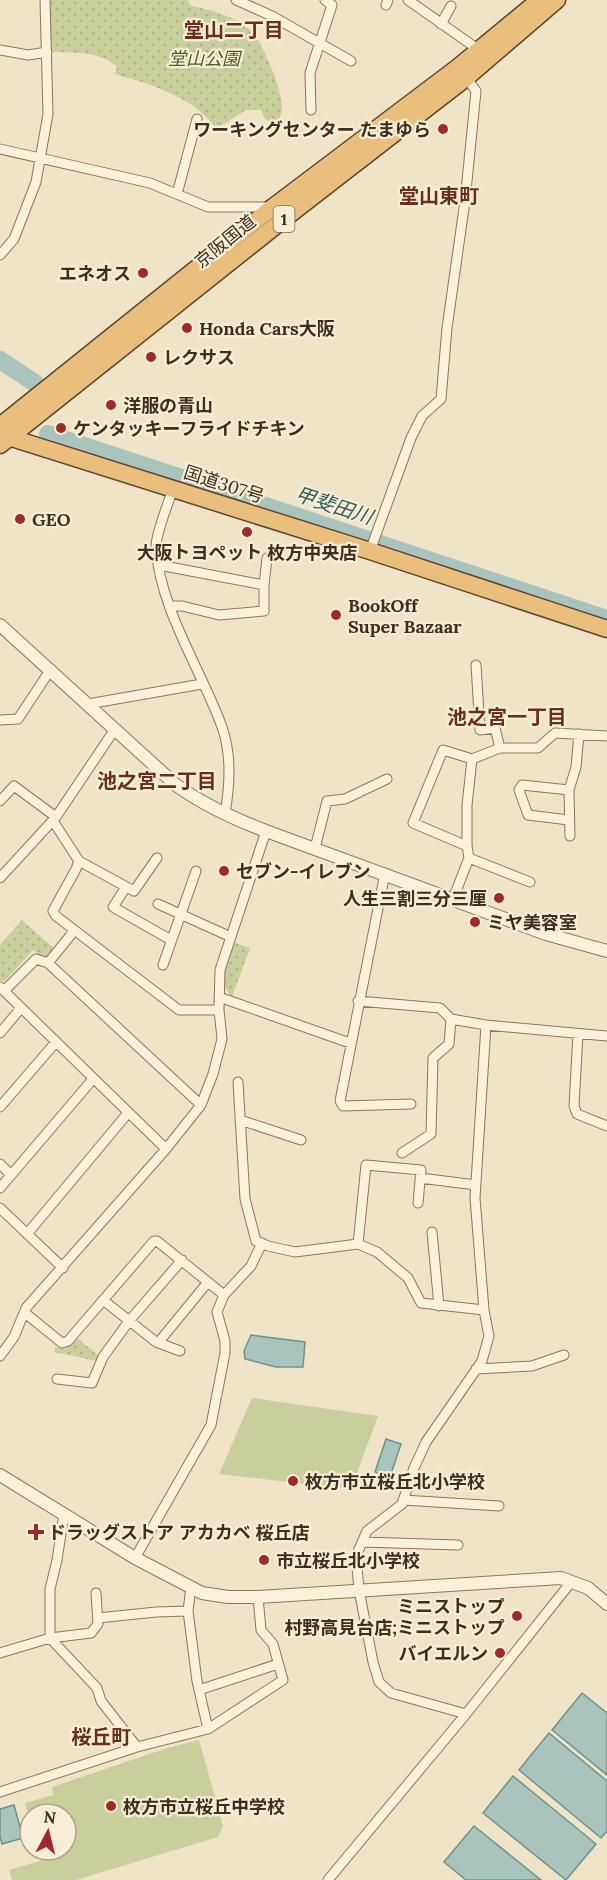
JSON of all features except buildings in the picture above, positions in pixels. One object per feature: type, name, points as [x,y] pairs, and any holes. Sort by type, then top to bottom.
[{"type":"highway","name":"京阪国道","points":[[2,436],[273,207],[462,73],[479,50],[540,0]]},
{"type":"highway","name":"京阪国道","points":[[2,436],[298,208],[462,73],[557,0]]},
{"type":"highway","name":"国道307号","points":[[2,436],[173,488],[607,629]]},
{"type":"street","points":[[0,255],[14,239],[36,182],[48,114],[45,0]]},
{"type":"street","points":[[236,0],[257,4],[351,61]]},
{"type":"street","points":[[311,110],[310,73],[332,5],[325,0]]},
{"type":"street","points":[[408,0],[479,50]]},
{"type":"street","points":[[441,24],[451,6]]},
{"type":"street","points":[[0,50],[28,55],[47,52]]},
{"type":"street","points":[[370,551],[411,438],[422,416],[441,399],[447,328],[465,201],[476,91],[462,73]]},
{"type":"street","points":[[177,194],[197,119]]},
{"type":"street","points":[[0,149],[150,183],[208,207],[273,207]]},
{"type":"street","points":[[173,488],[156,543],[159,565],[167,600],[222,728],[230,783],[225,813]]},
{"type":"street","points":[[171,606],[182,606],[219,615],[264,611],[267,558]]},
{"type":"street","points":[[159,565],[264,585]]},
{"type":"street","points":[[0,625],[176,785],[194,797],[266,831],[560,939],[607,951]]},
{"type":"street","points":[[476,665],[480,730],[495,728],[500,748]]},
{"type":"street","points":[[0,720],[18,719],[51,669]]},
{"type":"street","points":[[87,704],[202,684]]},
{"type":"street","points":[[0,878],[54,819],[115,729]]},
{"type":"street","points":[[467,846],[413,823],[443,750],[472,759],[500,748],[538,748],[555,733],[607,736]]},
{"type":"street","points":[[570,836],[569,790],[576,767],[579,734]]},
{"type":"street","points":[[453,898],[470,858],[467,846],[467,805],[472,759]]},
{"type":"street","points":[[315,848],[327,801],[345,799],[387,779]]},
{"type":"street","points":[[569,790],[522,785],[519,790],[528,815],[569,820]]},
{"type":"street","points":[[0,801],[14,786],[54,819],[79,861],[134,891],[157,858]]},
{"type":"street","points":[[0,1356],[15,1337],[25,1312],[166,1149],[201,1105],[213,1074],[222,1039],[219,1010],[220,970],[266,831]]},
{"type":"street","points":[[470,858],[530,882]]},
{"type":"street","points":[[79,861],[53,911],[56,916],[179,1010],[219,1010]]},
{"type":"street","points":[[163,965],[196,871]]},
{"type":"street","points":[[385,873],[340,1101],[343,1106],[411,1104]]},
{"type":"street","points":[[126,887],[113,907],[171,940]]},
{"type":"street","points":[[158,904],[231,937]]},
{"type":"street","points":[[48,963],[74,931]]},
{"type":"street","points":[[166,1149],[2,989],[36,959],[48,963],[201,1105]]},
{"type":"street","points":[[219,997],[350,1043]]},
{"type":"street","points":[[358,1001],[440,1008],[451,1019],[486,1024],[607,1036]]},
{"type":"street","points":[[0,1032],[21,1008]]},
{"type":"street","points":[[402,1153],[430,1134],[433,1058],[449,1044],[451,1019]]},
{"type":"street","points":[[466,1714],[391,1693],[379,1682],[359,1590],[356,1556],[367,1531],[402,1504],[414,1468],[426,1442],[482,1361],[489,1336],[484,1310],[475,1198],[486,1024]]},
{"type":"street","points":[[578,1034],[574,1106],[577,1114],[607,1126]]},
{"type":"street","points":[[0,1107],[56,1042]]},
{"type":"street","points":[[0,1188],[93,1078]]},
{"type":"street","points":[[238,1082],[245,1199],[256,1240],[295,1252],[358,1244],[377,1252],[408,1278],[421,1304],[484,1310]]},
{"type":"street","points":[[27,1234],[129,1113]]},
{"type":"street","points":[[240,1120],[301,1140]]},
{"type":"street","points":[[0,1164],[10,1174]]},
{"type":"street","points":[[358,1244],[366,1165],[421,1170],[418,1203]]},
{"type":"street","points":[[420,1178],[476,1185]]},
{"type":"street","points":[[0,1208],[63,1268]]},
{"type":"street","points":[[432,1232],[439,1306]]},
{"type":"street","points":[[25,1312],[62,1343],[68,1341],[154,1240],[224,1295]]},
{"type":"street","points":[[135,1558],[211,1425],[225,1353],[225,1341],[217,1312],[224,1295],[251,1266],[262,1243]]},
{"type":"street","points":[[57,1379],[92,1383],[103,1357],[129,1321],[182,1260]]},
{"type":"street","points":[[158,1343],[208,1282]]},
{"type":"street","points":[[103,1300],[158,1343],[180,1351]]},
{"type":"street","points":[[476,1369],[532,1366],[564,1355]]},
{"type":"street","points":[[0,1475],[135,1558],[202,1593],[228,1597],[258,1597],[561,1578],[588,1588],[607,1604]]},
{"type":"street","points":[[403,1500],[499,1506]]},
{"type":"street","points":[[64,1514],[50,1589],[50,1638],[97,1688],[101,1701],[137,1748]]},
{"type":"street","points":[[362,1542],[458,1545]]},
{"type":"street","points":[[328,1880],[466,1714],[572,1581]]},
{"type":"street","points":[[191,1587],[188,1611],[199,1690],[208,1729]]},
{"type":"street","points":[[0,1653],[50,1638],[92,1633],[98,1624],[96,1593]]},
{"type":"street","points":[[0,1792],[137,1748],[208,1729],[283,1680],[273,1644],[261,1630],[258,1597]]},
{"type":"street","points":[[98,1618],[188,1611]]},
{"type":"street","points":[[199,1690],[278,1664]]},
{"type":"green space","name":"堂山公園","points":[[45,0],[188,0],[191,6],[238,21],[256,37],[271,68],[281,101],[282,111],[278,122],[272,123],[265,119],[261,110],[246,110],[216,129],[195,107],[174,95],[115,74],[117,67],[102,58],[84,54],[47,52]]},
{"type":"green space","points":[[22,920],[55,949],[47,957],[42,958],[33,950],[5,981],[0,981],[0,945]]},
{"type":"green space","points":[[233,942],[250,948],[232,997],[227,991],[223,977],[225,963]]},
{"type":"green space","points":[[76,1337],[98,1355],[97,1361],[54,1352],[55,1347],[65,1349]]},
{"type":"green space","points":[[252,1398],[378,1416],[351,1489],[219,1474]]},
{"type":"green space","name":"枚方市立桜丘中学校","points":[[199,1740],[223,1826],[218,1837],[76,1880],[12,1880],[9,1870],[37,1862],[78,1862],[78,1802],[28,1802],[53,1795],[52,1787],[167,1748]]},
{"type":"water","points":[[251,1335],[305,1342],[303,1367],[276,1367],[245,1359],[244,1351]]},
{"type":"water","points":[[386,1439],[401,1444],[390,1477],[375,1472]]},
{"type":"water","points":[[582,1693],[607,1713],[607,1775],[552,1730]]},
{"type":"water","points":[[549,1733],[607,1781],[607,1831],[601,1838],[519,1770]]},
{"type":"water","points":[[513,1776],[596,1844],[566,1880],[483,1813]]},
{"type":"water","points":[[14,1805],[18,1820],[18,1839],[2,1844],[0,1809]]},
{"type":"water","points":[[474,1826],[541,1880],[466,1880],[444,1862]]},
{"type":"waterway","name":"甲斐田川","points":[[0,360],[35,383]]},
{"type":"waterway","name":"甲斐田川","points":[[48,434],[607,619]]},
{"type":"place","name":"ワーキングセンター たまゆら","points":[[443,129]]},
{"type":"place","name":"エネオス","points":[[143,273]]},
{"type":"place","name":"Honda Cars大阪","points":[[187,328]]},
{"type":"place","name":"レクサス","points":[[151,357]]},
{"type":"place","name":"洋服の青山","points":[[111,405]]},
{"type":"place","name":"ケンタッキーフライドチキン","points":[[61,428]]},
{"type":"place","name":"GEO","points":[[20,519]]},
{"type":"place","name":"大阪トヨペット 枚方中央店","points":[[247,532]]},
{"type":"place","name":"BookOff Super Bazaar","points":[[336,615]]},
{"type":"place","name":"セブン-イレブン","points":[[224,871]]},
{"type":"place","name":"人生三割三分三厘","points":[[499,898]]},
{"type":"place","name":"ミヤ美容室","points":[[475,922]]},
{"type":"place","name":"枚方市立桜丘北小学校","points":[[293,1481]]},
{"type":"place","name":"ドラッグストア アカカベ 桜丘店","points":[[36,1532]]},
{"type":"place","name":"市立桜丘北小学校","points":[[264,1560]]},
{"type":"place","name":"ミニストップ 村野高見台店;ミニストップ","points":[[517,1616]]},
{"type":"place","name":"バイエルン","points":[[500,1653]]},
{"type":"place","name":"枚方市立桜丘中学校","points":[[111,1806]]},
{"type":"district","name":"堂山二丁目","points":[[234,29]]},
{"type":"district","name":"堂山東町","points":[[439,195]]},
{"type":"district","name":"池之宮一丁目","points":[[507,716]]},
{"type":"district","name":"池之宮二丁目","points":[[157,780]]},
{"type":"district","name":"桜丘町","points":[[101,1736]]}]
